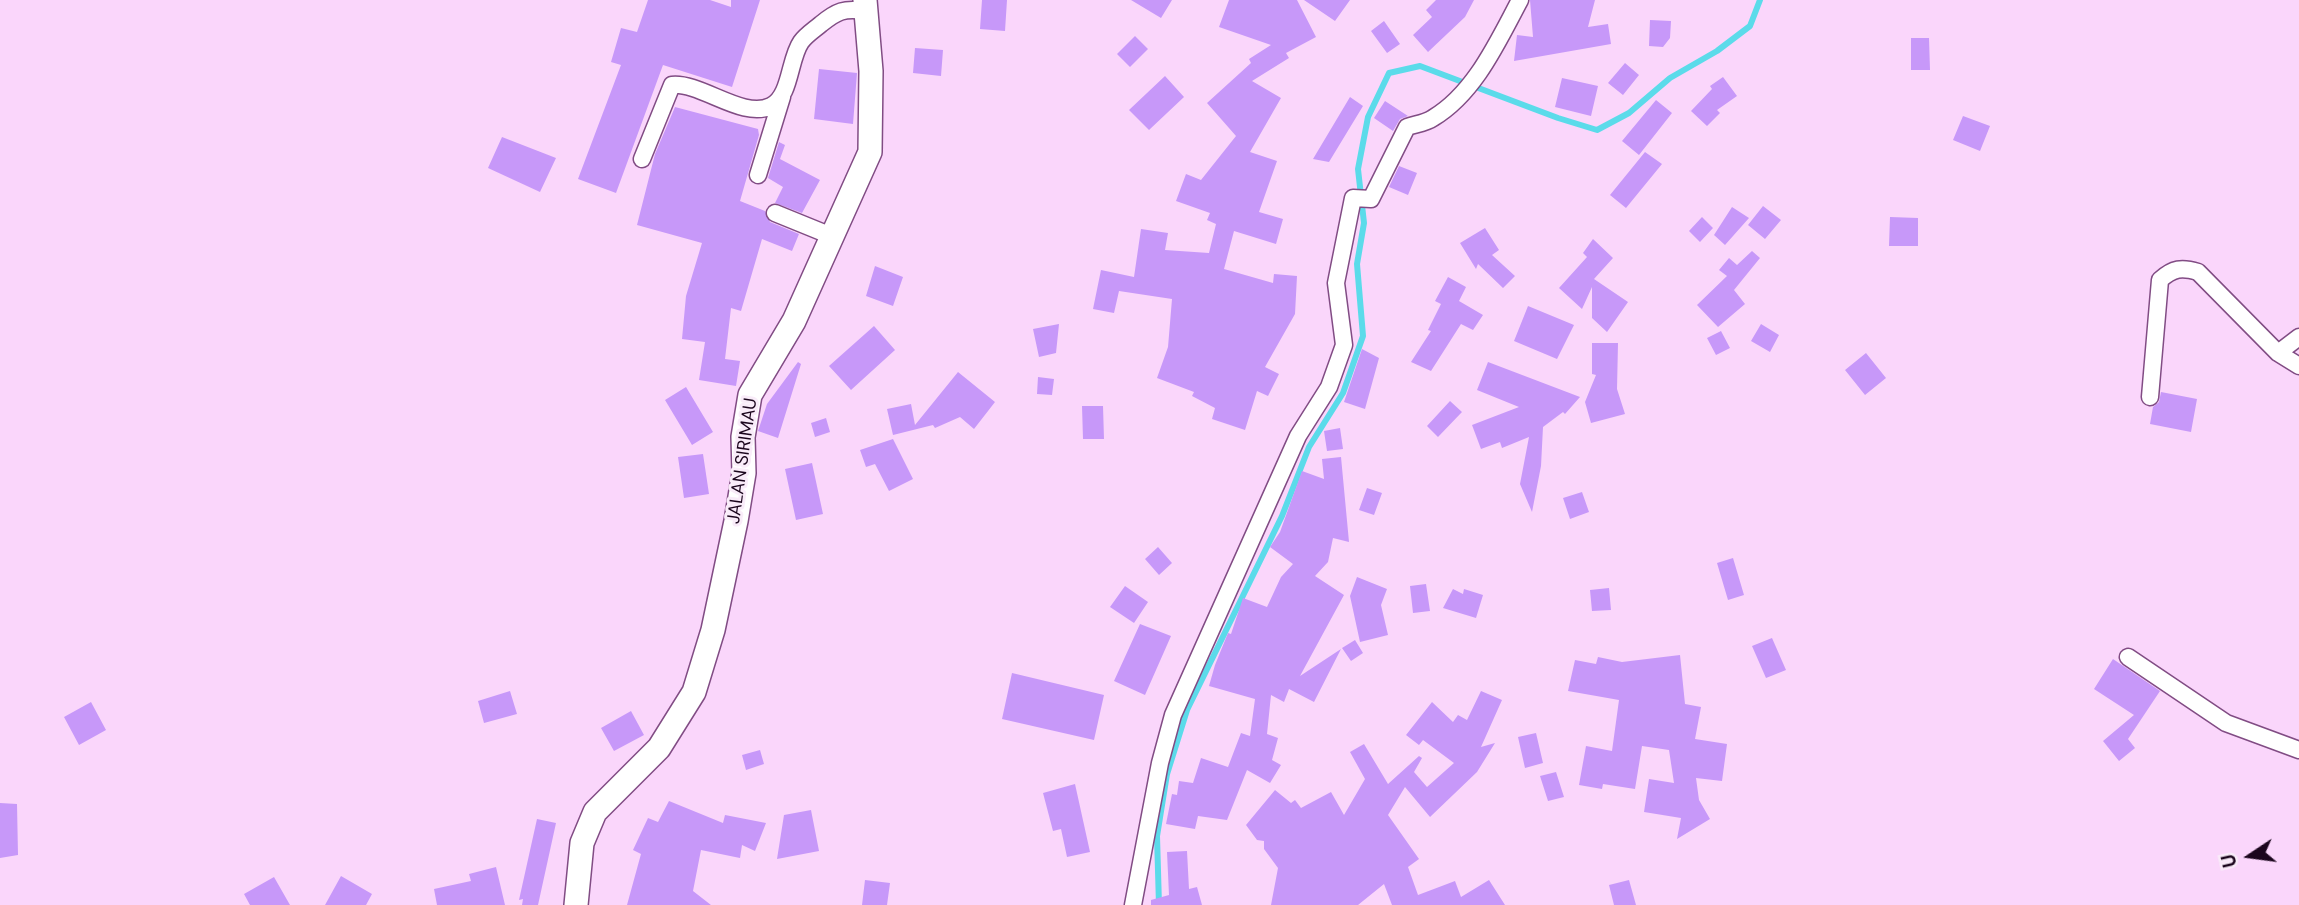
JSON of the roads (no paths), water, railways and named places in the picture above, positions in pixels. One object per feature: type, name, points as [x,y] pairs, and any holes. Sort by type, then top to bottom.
[{"type":"main road","name":"JALAN SIRIMAU","points":[[576,905],[582,843],[595,812],[659,748],[694,692],[713,630],[736,521],[744,473],[743,436],[750,395],[794,321],[870,152],[871,71],[854,5]]},
{"type":"street","points":[[1133,905],[1137,874],[1173,715],[1292,449],[1329,387],[1344,345],[1336,283],[1353,198],[1371,199],[1408,127],[1432,120],[1466,88],[1490,56],[1520,0]]},
{"type":"street","points":[[642,159],[672,85],[748,108],[771,106],[780,98],[800,43],[834,13],[854,5]]},
{"type":"street","points":[[758,175],[783,96],[780,98]]},
{"type":"street","points":[[775,213],[834,237]]},
{"type":"street","points":[[2150,397],[2160,280],[2169,271],[2183,267],[2198,272],[2278,353],[2299,366]]},
{"type":"street","points":[[2278,353],[2299,337]]},
{"type":"street","points":[[2129,657],[2226,723],[2299,750]]},
{"type":"waterway","points":[[1159,905],[1157,836],[1167,774],[1187,710],[1282,516],[1309,447],[1343,393],[1363,336],[1357,264],[1364,223],[1358,169],[1368,117],[1389,73],[1420,66],[1597,130],[1629,113],[1670,78],[1717,51],[1750,26],[1760,0]]}]
